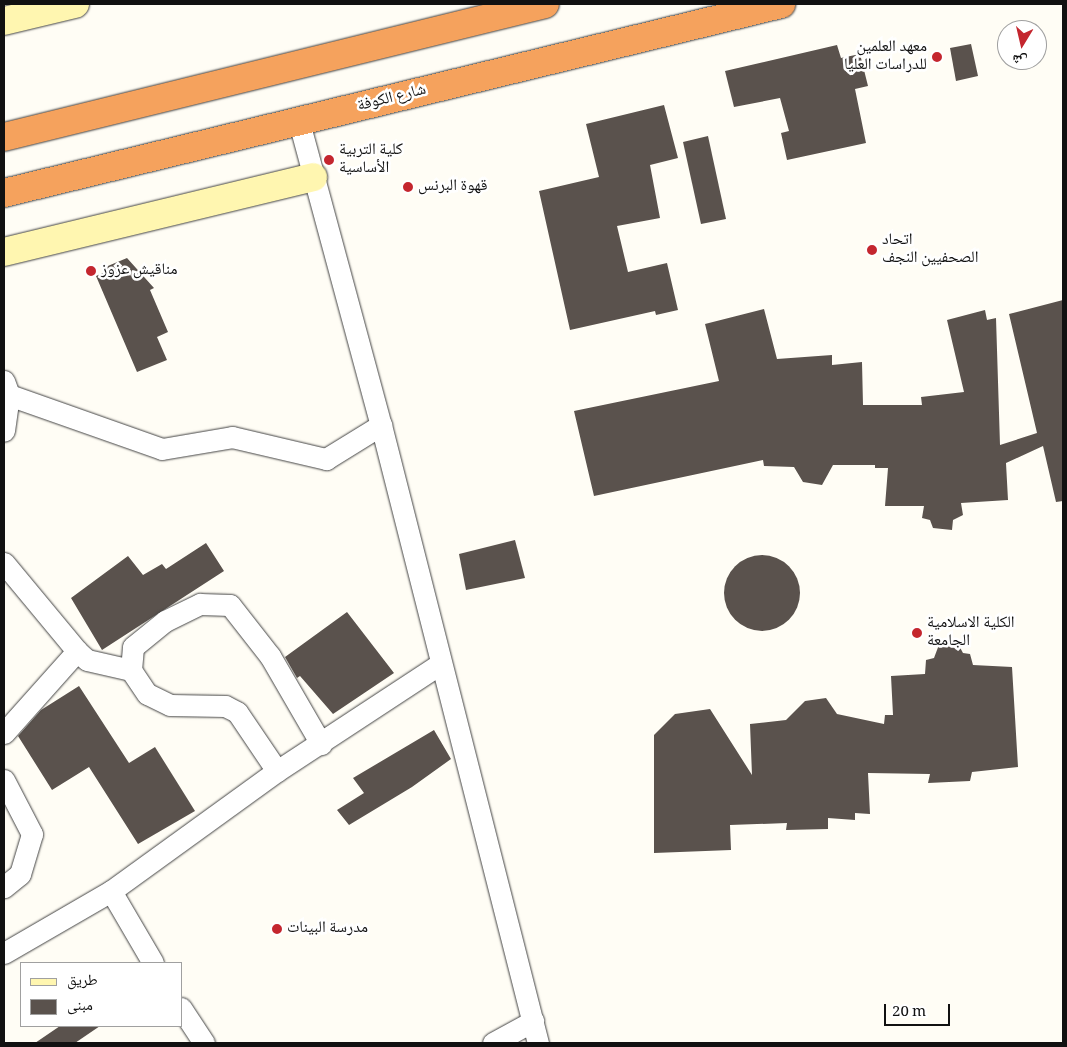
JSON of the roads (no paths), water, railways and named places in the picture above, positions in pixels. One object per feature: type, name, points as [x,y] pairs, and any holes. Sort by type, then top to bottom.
[{"type":"highway","points":[[4,137],[545,4]]},
{"type":"highway","name":"شارع الكوفة","points":[[4,193],[781,4]]},
{"type":"street","points":[[4,21],[75,4]]},
{"type":"street","points":[[299,122],[381,425],[440,664],[538,1043]]},
{"type":"street","points":[[4,252],[313,176]]},
{"type":"street","points":[[4,430],[6,388],[162,448],[232,437],[326,459],[381,425]]},
{"type":"street","points":[[4,563],[77,651],[87,660],[131,670]]},
{"type":"street","points":[[277,771],[237,712],[225,706],[170,705],[147,694],[131,670],[133,647],[165,621],[200,604],[230,604],[270,656],[321,744]]},
{"type":"street","points":[[4,732],[77,651]]},
{"type":"street","points":[[4,953],[111,891],[277,771],[321,744],[440,664]]},
{"type":"street","points":[[4,780],[32,834],[20,874],[4,887]]},
{"type":"street","points":[[111,891],[152,962]]},
{"type":"street","points":[[182,1010],[204,1043]]},
{"type":"street","points":[[493,1043],[533,1021]]},
{"type":"place","name":"معهد العلمين للدراسات العليا","points":[[937,57]]},
{"type":"place","name":"كلية التربية الأساسية","points":[[329,160]]},
{"type":"place","name":"قهوة البرنس","points":[[408,187]]},
{"type":"place","name":"اتحاد الصحفيين النجف","points":[[872,250]]},
{"type":"place","name":"مناقيش عزوز","points":[[91,271]]},
{"type":"place","name":"الكلية الاسلامية الجامعة","points":[[917,633]]},
{"type":"place","name":"مدرسة البينات","points":[[277,929]]}]
